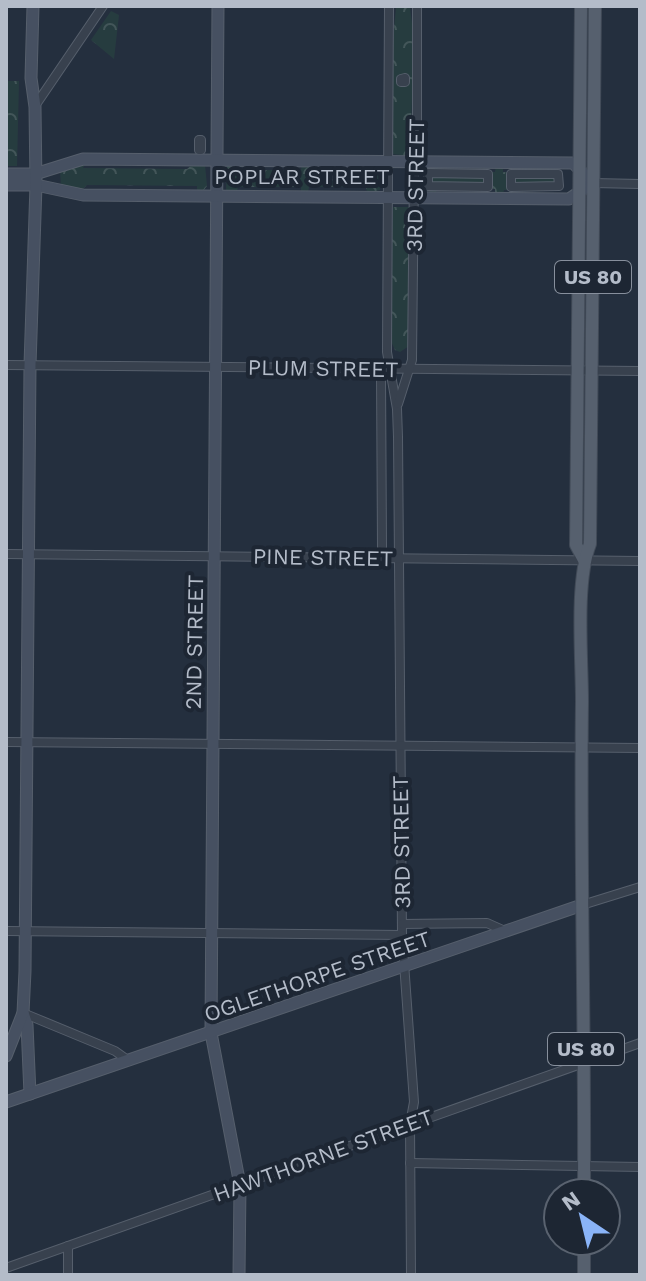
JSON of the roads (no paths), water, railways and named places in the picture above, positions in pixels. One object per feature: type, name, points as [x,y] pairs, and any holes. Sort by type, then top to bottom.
[{"type":"main road","name":"US 80","points":[[581,6],[576,545],[584,560]]},
{"type":"main road","name":"US 80","points":[[585,1177],[582,747],[584,560],[590,544],[595,6]]},
{"type":"street","points":[[30,1094],[27,1025],[23,1013],[30,365],[36,179],[35,107],[31,78],[33,6]]},
{"type":"street","points":[[35,107],[103,6]]},
{"type":"street","name":"2ND STREET","points":[[218,6],[211,1033],[240,1185],[239,1275]]},
{"type":"street","name":"3RD STREET","points":[[382,547],[387,352],[389,6]]},
{"type":"street","name":"3RD STREET","points":[[411,1275],[410,1124],[414,1102],[402,935],[397,409],[412,360],[417,6]]},
{"type":"street","name":"POPLAR STREET","points":[[6,185],[36,179],[83,159],[573,163],[579,169]]},
{"type":"street","points":[[593,183],[579,169],[594,159]]},
{"type":"street","points":[[428,173],[488,174],[488,187],[428,186],[428,173]]},
{"type":"street","name":"POPLAR STREET","points":[[6,174],[36,179],[83,195],[572,199],[580,194]]},
{"type":"street","points":[[511,174],[559,176],[558,187],[511,187],[511,174]]},
{"type":"street","points":[[580,194],[593,183],[640,184]]},
{"type":"street","name":"PLUM STREET","points":[[6,365],[385,371],[640,371]]},
{"type":"street","name":"3RD STREET","points":[[385,371],[397,409]]},
{"type":"street","name":"PINE STREET","points":[[6,554],[640,561]]},
{"type":"street","points":[[6,742],[640,748]]},
{"type":"street","name":"OGLETHORPE STREET","points":[[6,1102],[640,887]]},
{"type":"street","points":[[402,924],[487,923],[505,932]]},
{"type":"street","points":[[6,931],[402,935]]},
{"type":"street","points":[[6,1056],[23,1013]]},
{"type":"street","points":[[23,1013],[115,1051],[129,1061]]},
{"type":"street","name":"HAWTHORNE STREET","points":[[6,1268],[640,1043]]},
{"type":"street","points":[[410,1163],[640,1167]]},
{"type":"street","points":[[68,1246],[68,1275]]}]
